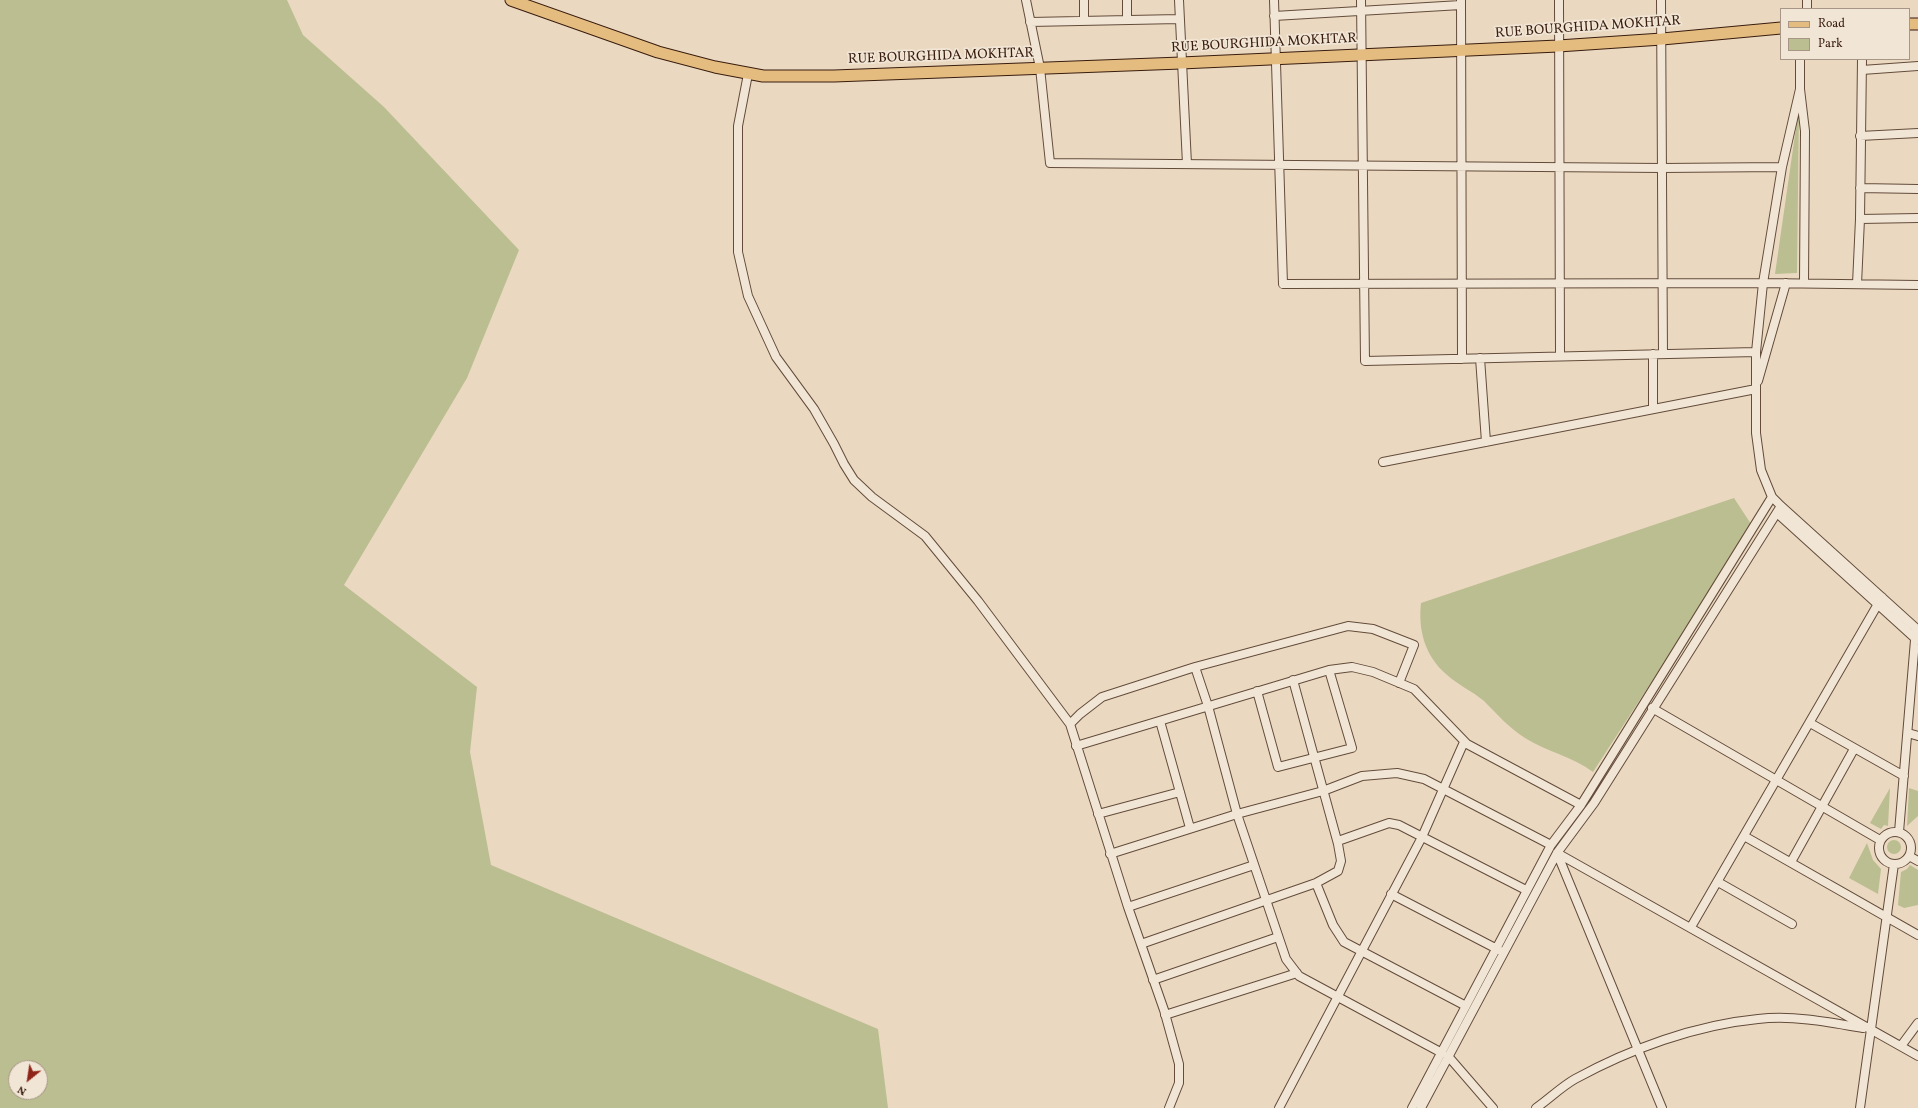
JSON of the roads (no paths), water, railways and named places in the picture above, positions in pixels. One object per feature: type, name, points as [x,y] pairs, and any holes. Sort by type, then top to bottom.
[{"type":"main road","name":"RUE BOURGHIDA MOKHTAR","points":[[511,0],[658,52],[748,74],[771,76],[834,76],[1181,64],[1275,58],[1558,46],[1662,39],[1780,28]]},
{"type":"street","points":[[1026,0],[1040,68],[1050,163],[1662,168],[1782,167]]},
{"type":"street","points":[[1084,0],[1084,20]]},
{"type":"street","points":[[1127,0],[1127,19]]},
{"type":"street","points":[[1179,0],[1187,164]]},
{"type":"street","points":[[1274,0],[1283,284],[1804,283],[1918,285]]},
{"type":"street","points":[[1361,0],[1365,361],[1756,352]]},
{"type":"street","points":[[1559,0],[1560,356]]},
{"type":"street","points":[[1661,0],[1663,354]]},
{"type":"street","points":[[1274,16],[1362,11],[1461,2],[1462,359]]},
{"type":"street","points":[[1030,22],[1179,19]]},
{"type":"street","points":[[1800,60],[1800,89],[1805,130],[1804,283]]},
{"type":"street","points":[[1857,284],[1860,219],[1862,60]]},
{"type":"street","points":[[1862,70],[1918,66]]},
{"type":"street","points":[[748,74],[738,126],[738,252],[748,296],[776,357],[814,410],[854,480],[872,497],[925,536],[978,601],[1070,724],[1110,854],[1165,1015],[1179,1064],[1179,1083],[1169,1108]]},
{"type":"street","points":[[1800,89],[1782,167],[1763,283],[1756,352],[1756,433],[1761,470],[1779,510],[1916,634],[1899,832]]},
{"type":"street","points":[[1860,136],[1918,133]]},
{"type":"street","points":[[1860,188],[1918,189]]},
{"type":"street","points":[[1860,219],[1918,218]]},
{"type":"street","points":[[1756,389],[1786,283]]},
{"type":"street","points":[[1653,354],[1653,409]]},
{"type":"street","points":[[1480,358],[1486,442]]},
{"type":"street","points":[[1383,462],[1756,389]]},
{"type":"street","points":[[1412,1108],[1445,1054],[1499,950],[1526,890],[1551,845],[1581,805],[1772,497]]},
{"type":"street","points":[[1421,1108],[1466,1006],[1557,853],[1594,803],[1652,708],[1779,510]]},
{"type":"street","points":[[1691,927],[1880,601]]},
{"type":"street","points":[[1070,724],[1102,697],[1195,667],[1348,626],[1373,629],[1414,645],[1399,683]]},
{"type":"street","points":[[1076,746],[1293,680],[1329,670],[1352,666],[1414,688],[1450,725],[1464,742],[1495,761],[1581,805]]},
{"type":"street","points":[[1195,667],[1208,706],[1237,814],[1286,959],[1297,973],[1445,1054],[1494,1108]]},
{"type":"street","points":[[1257,691],[1278,767],[1352,748],[1329,670]]},
{"type":"street","points":[[1141,944],[1316,883],[1338,871],[1342,861],[1338,841],[1293,680]]},
{"type":"street","points":[[1652,708],[1880,840]]},
{"type":"street","points":[[1160,721],[1190,828]]},
{"type":"street","points":[[1810,723],[1904,776]]},
{"type":"street","points":[[1908,733],[1918,736]]},
{"type":"street","points":[[1279,1108],[1422,837],[1464,742]]},
{"type":"street","points":[[1791,862],[1854,749]]},
{"type":"street","points":[[1110,854],[1237,814],[1323,791],[1362,776],[1397,773],[1424,779],[1551,845]]},
{"type":"street","points":[[1098,814],[1180,792]]},
{"type":"street","points":[[1338,841],[1389,823],[1398,824],[1526,890]]},
{"type":"street","points":[[1899,832],[1904,834],[1910,842],[1909,856],[1903,862],[1894,864],[1889,863],[1880,856],[1878,845],[1880,840],[1888,833],[1899,832]]},
{"type":"street","points":[[1744,836],[1918,935]]},
{"type":"street","points":[[1557,853],[1918,1056]]},
{"type":"street","points":[[1557,853],[1662,1108]]},
{"type":"street","points":[[1909,856],[1918,861]]},
{"type":"street","points":[[1860,1108],[1894,864]]},
{"type":"street","points":[[1128,907],[1254,865]]},
{"type":"street","points":[[1718,882],[1792,924]]},
{"type":"street","points":[[1316,883],[1340,937],[1344,942],[1466,1006]]},
{"type":"street","points":[[1391,894],[1499,950]]},
{"type":"street","points":[[1153,980],[1278,937]]},
{"type":"street","points":[[1165,1015],[1297,973]]},
{"type":"street","points":[[1536,1108],[1574,1080],[1638,1050],[1699,1028],[1759,1018],[1817,1020],[1870,1029]]},
{"type":"street","points":[[1901,1046],[1918,1023]]}]
